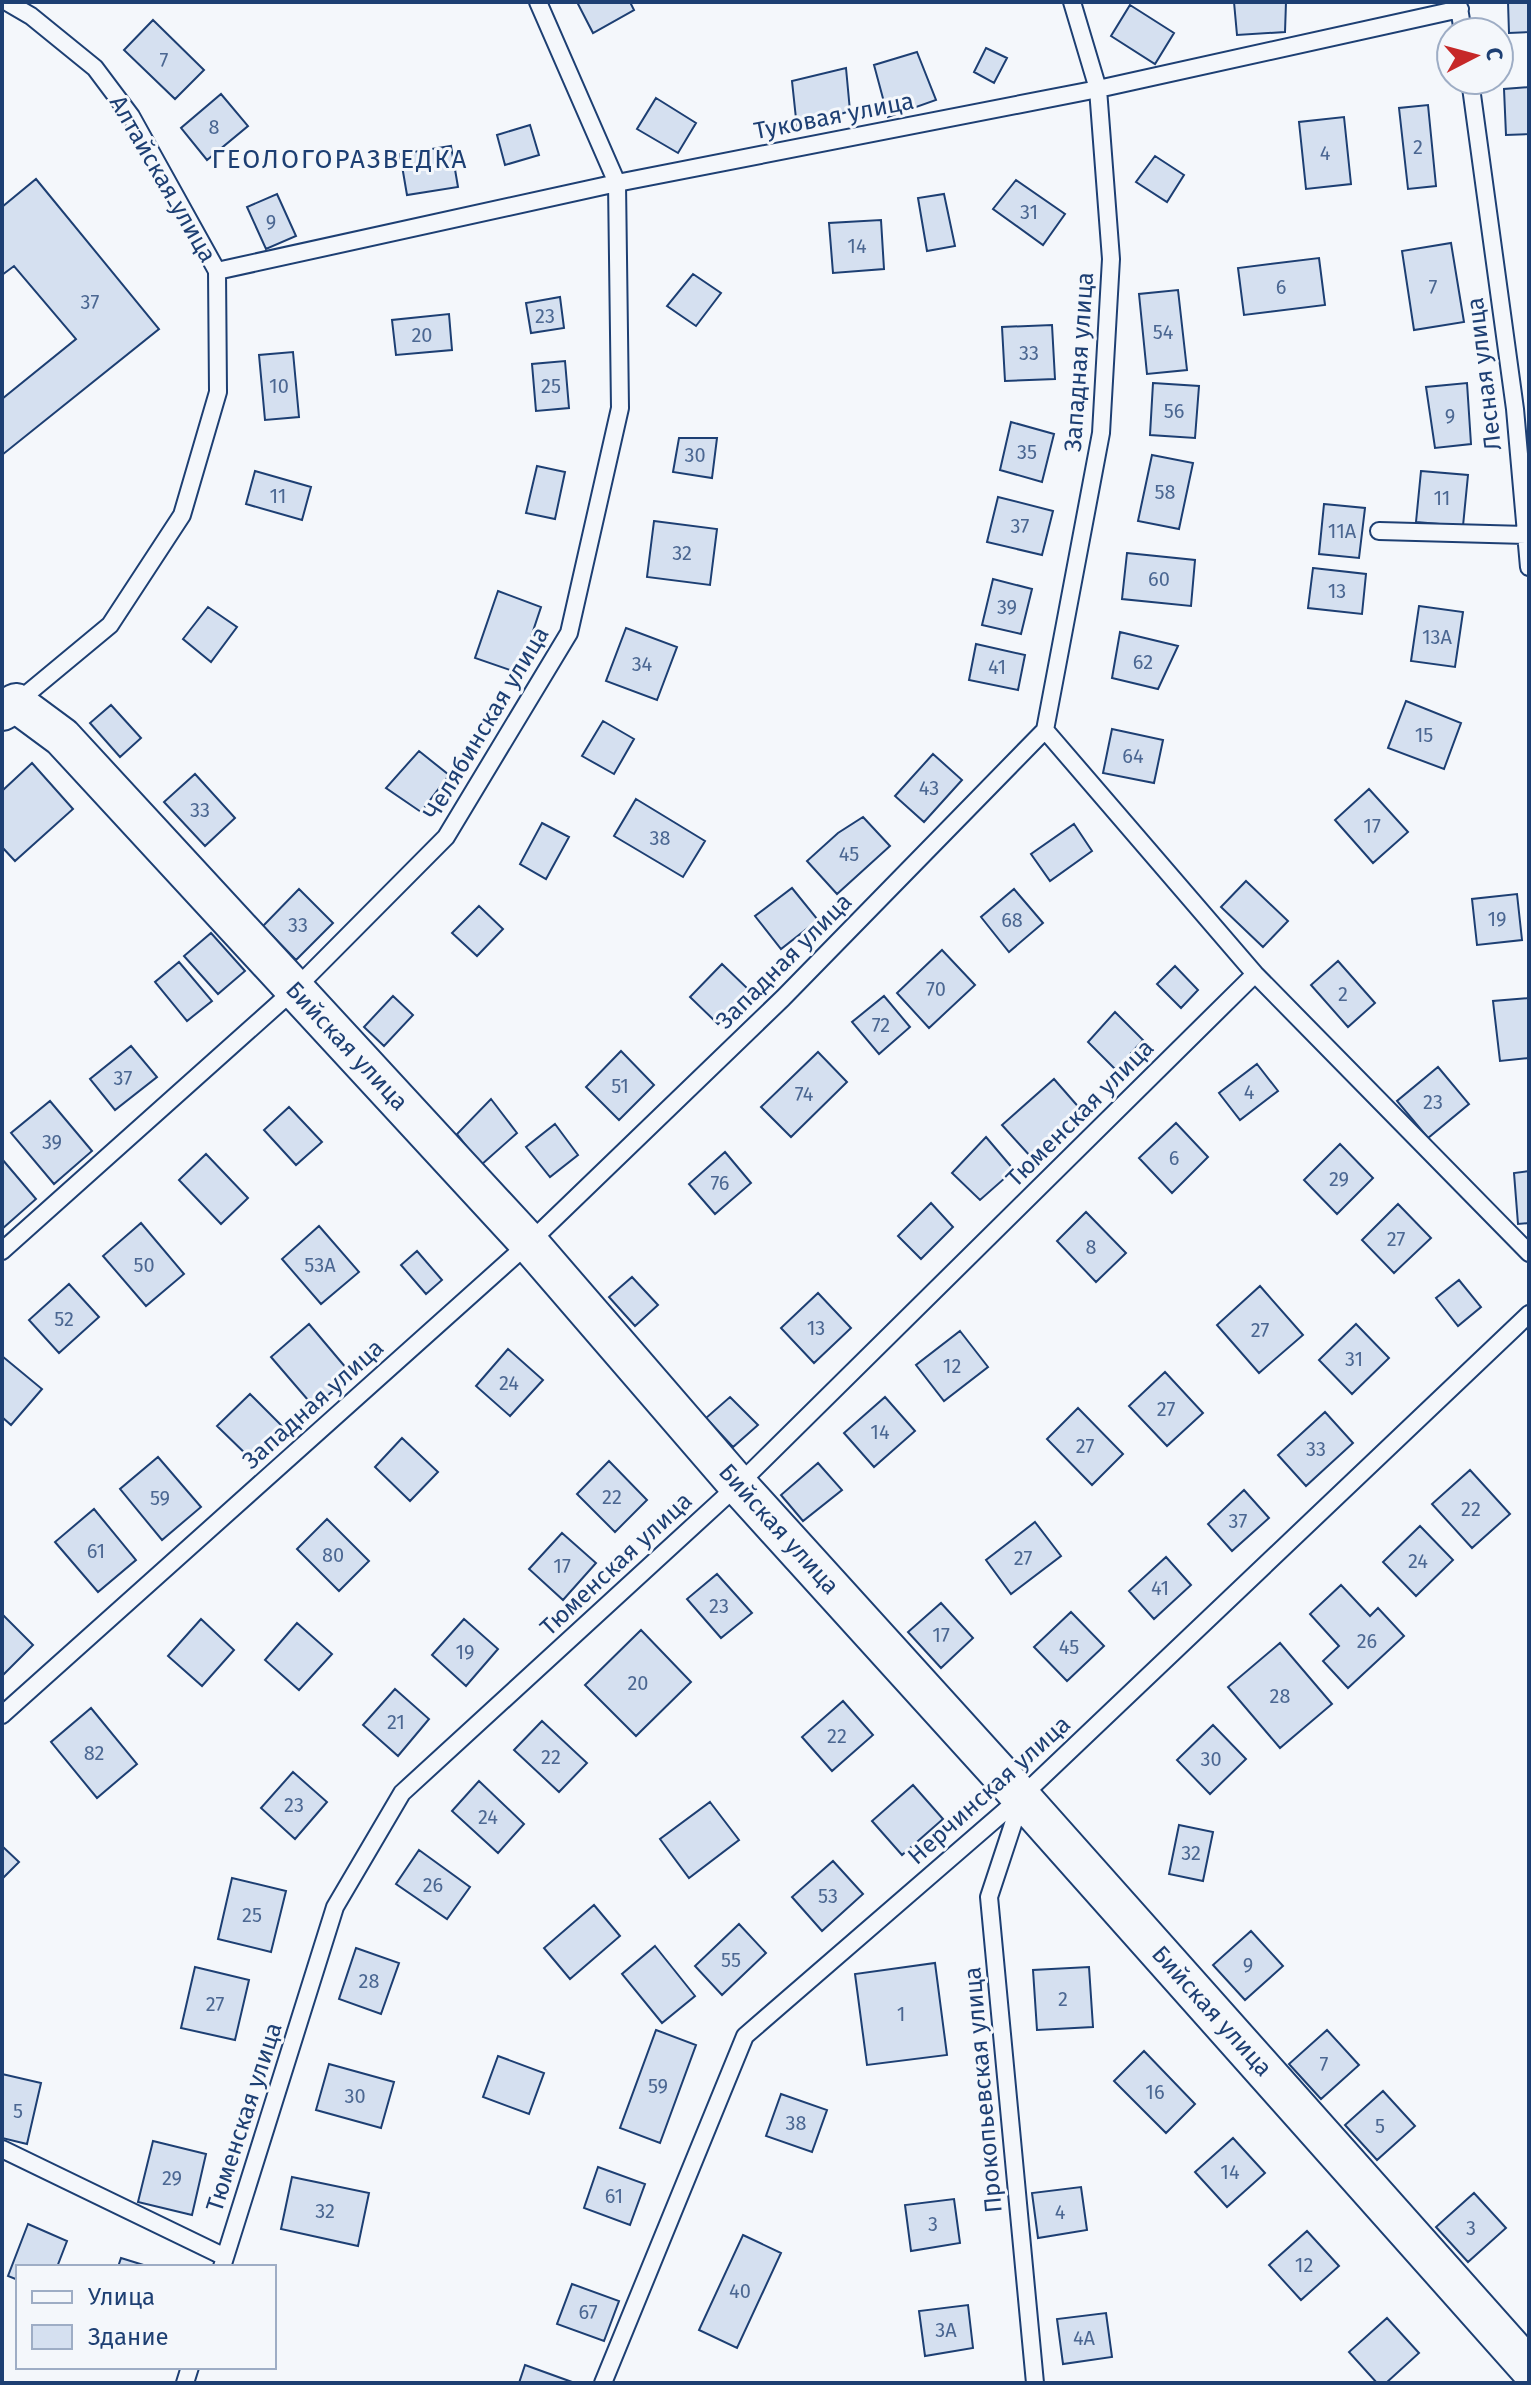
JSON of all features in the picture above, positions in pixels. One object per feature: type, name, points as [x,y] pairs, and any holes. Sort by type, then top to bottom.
[{"type":"street","name":"Бийская улица","points":[[9,707],[62,737],[529,1243],[738,1485],[1523,2353]]},
{"type":"lane","name":"Алтайская улица","points":[[7,2],[31,16],[95,68],[131,116],[217,271],[218,392],[182,515],[110,625],[9,707]]},
{"type":"lane","name":"Челябинская улица","points":[[2,1251],[295,989],[446,837],[569,633],[620,408],[617,183],[538,2]]},
{"type":"lane","name":"Западная улица","points":[[2,1715],[529,1243],[783,998],[1045,730],[1101,433],[1111,259],[1098,89],[1072,2]]},
{"type":"lane","name":"Туковая улица","points":[[217,271],[617,183],[1098,89],[1459,6]]},
{"type":"lane","name":"Лесная улица","points":[[1473,96],[1522,409],[1529,567]]},
{"type":"lane","points":[[1379,531],[1526,535]]},
{"type":"lane","points":[[1045,730],[1255,974],[1529,1253]]},
{"type":"lane","name":"Тюменская улица","points":[[223,2262],[335,1907],[402,1793],[738,1485],[1255,974]]},
{"type":"lane","name":"Нерчинская улица","points":[[603,2383],[745,2036],[1021,1797],[1529,1314]]},
{"type":"lane","name":"Прокопьевская улица","points":[[1021,1797],[989,1897],[1035,2383]]},
{"type":"lane","points":[[2,2149],[223,2262]]},
{"type":"building","points":[[577,2],[630,2],[634,10],[593,33]]},
{"type":"building","points":[[1234,2],[1286,2],[1285,32],[1237,35]]},
{"type":"building","points":[[1508,2],[1529,2],[1529,32],[1515,33],[1515,16],[1508,16]]},
{"type":"building","points":[[1130,5],[1174,33],[1155,64],[1111,36]]},
{"type":"building","points":[[153,20],[204,70],[175,99],[124,50]]},
{"type":"building","points":[[986,48],[1007,58],[994,83],[974,72]]},
{"type":"building","points":[[917,52],[936,100],[888,117],[874,65]]},
{"type":"building","points":[[846,68],[850,111],[797,128],[792,81]]},
{"type":"building","points":[[1529,87],[1529,134],[1506,135],[1504,96],[1515,96],[1515,88]]},
{"type":"building","points":[[221,94],[248,126],[207,160],[181,128]]},
{"type":"building","points":[[656,98],[696,123],[678,153],[637,129]]},
{"type":"building","points":[[1428,105],[1436,186],[1408,189],[1399,108]]},
{"type":"building","points":[[1344,117],[1351,184],[1306,189],[1299,122]]},
{"type":"building","points":[[530,125],[539,155],[505,165],[497,135]]},
{"type":"building","points":[[451,146],[458,187],[407,195],[400,154]]},
{"type":"building","points":[[1155,156],[1184,175],[1167,202],[1136,182]]},
{"type":"building","points":[[36,179],[159,329],[2,455],[2,399],[76,339],[14,266],[2,275],[2,207]]},
{"type":"building","points":[[1016,180],[1065,214],[1043,245],[993,209]]},
{"type":"building","points":[[277,194],[296,236],[266,249],[247,207]]},
{"type":"building","points":[[944,194],[955,246],[927,251],[918,198]]},
{"type":"building","points":[[881,220],[884,269],[833,273],[829,223]]},
{"type":"building","points":[[1451,243],[1464,322],[1414,330],[1402,251]]},
{"type":"building","points":[[1319,258],[1325,305],[1244,315],[1238,268]]},
{"type":"building","points":[[693,274],[721,293],[696,326],[667,306]]},
{"type":"building","points":[[1178,290],[1187,370],[1147,374],[1139,294]]},
{"type":"building","points":[[560,297],[564,328],[531,333],[526,303]]},
{"type":"building","points":[[449,314],[452,350],[396,355],[392,320]]},
{"type":"building","points":[[1052,325],[1055,379],[1005,381],[1002,327]]},
{"type":"building","points":[[293,352],[299,417],[265,420],[259,355]]},
{"type":"building","points":[[565,361],[569,408],[536,411],[532,364]]},
{"type":"building","points":[[1153,383],[1199,386],[1195,438],[1150,435]]},
{"type":"building","points":[[1467,383],[1471,444],[1435,448],[1426,387]]},
{"type":"building","points":[[1011,422],[1054,434],[1042,482],[1000,470]]},
{"type":"building","points":[[679,438],[717,438],[712,478],[673,472]]},
{"type":"building","points":[[1152,455],[1193,463],[1179,529],[1138,521]]},
{"type":"building","points":[[537,466],[565,472],[555,519],[526,513]]},
{"type":"building","points":[[255,471],[311,487],[302,520],[246,504]]},
{"type":"building","points":[[1421,471],[1468,475],[1463,526],[1416,522]]},
{"type":"building","points":[[998,497],[1053,511],[1042,555],[987,542]]},
{"type":"building","points":[[1324,504],[1365,508],[1359,558],[1319,554]]},
{"type":"building","points":[[654,521],[717,529],[710,585],[647,577]]},
{"type":"building","points":[[1127,553],[1195,560],[1191,606],[1122,599]]},
{"type":"building","points":[[1313,568],[1366,574],[1362,614],[1308,608]]},
{"type":"building","points":[[993,579],[1032,589],[1021,634],[982,625]]},
{"type":"building","points":[[498,591],[541,607],[519,673],[475,658]]},
{"type":"building","points":[[1419,606],[1463,612],[1455,667],[1411,661]]},
{"type":"building","points":[[208,607],[237,627],[211,662],[183,639]]},
{"type":"building","points":[[626,628],[677,647],[657,700],[606,681]]},
{"type":"building","points":[[1120,632],[1178,646],[1158,689],[1112,678]]},
{"type":"building","points":[[976,644],[1025,655],[1018,690],[969,680]]},
{"type":"building","points":[[1406,701],[1461,723],[1444,769],[1388,748]]},
{"type":"building","points":[[111,705],[141,738],[120,757],[90,723]]},
{"type":"building","points":[[603,721],[634,739],[614,774],[582,756]]},
{"type":"building","points":[[1112,729],[1163,740],[1154,783],[1103,773]]},
{"type":"building","points":[[419,751],[449,775],[421,812],[386,788]]},
{"type":"building","points":[[933,754],[962,780],[924,822],[895,796]]},
{"type":"building","points":[[32,763],[73,809],[15,861],[2,847],[2,791]]},
{"type":"building","points":[[195,774],[235,818],[205,846],[164,802]]},
{"type":"building","points":[[1369,789],[1408,832],[1373,863],[1335,820]]},
{"type":"building","points":[[636,799],[705,841],[683,877],[614,836]]},
{"type":"building","points":[[863,817],[890,846],[837,894],[807,861],[838,833]]},
{"type":"building","points":[[542,823],[569,837],[546,879],[520,864]]},
{"type":"building","points":[[1074,824],[1092,851],[1050,881],[1031,854]]},
{"type":"building","points":[[1246,881],[1288,921],[1263,947],[1221,907]]},
{"type":"building","points":[[792,888],[818,920],[781,949],[755,916]]},
{"type":"building","points":[[299,889],[333,923],[296,960],[263,926]]},
{"type":"building","points":[[1014,889],[1043,923],[1009,952],[981,917]]},
{"type":"building","points":[[1517,894],[1522,940],[1477,945],[1472,899]]},
{"type":"building","points":[[479,906],[503,929],[477,956],[452,933]]},
{"type":"building","points":[[211,933],[245,971],[218,994],[184,956]]},
{"type":"building","points":[[942,950],[975,985],[929,1028],[897,993]]},
{"type":"building","points":[[1338,961],[1375,1003],[1348,1027],[1311,985]]},
{"type":"building","points":[[179,962],[212,1001],[187,1021],[155,982]]},
{"type":"building","points":[[722,964],[749,990],[718,1024],[690,997]]},
{"type":"building","points":[[1175,966],[1198,990],[1181,1008],[1157,984]]},
{"type":"building","points":[[393,996],[413,1015],[384,1046],[364,1027]]},
{"type":"building","points":[[884,996],[910,1027],[879,1054],[852,1022]]},
{"type":"building","points":[[1529,998],[1529,1058],[1500,1061],[1493,1001]]},
{"type":"building","points":[[1115,1012],[1143,1040],[1116,1070],[1088,1042]]},
{"type":"building","points":[[131,1046],[157,1077],[115,1110],[90,1079]]},
{"type":"building","points":[[621,1051],[654,1085],[619,1120],[586,1087]]},
{"type":"building","points":[[818,1052],[847,1082],[791,1137],[761,1107]]},
{"type":"building","points":[[1257,1064],[1278,1091],[1240,1120],[1219,1093]]},
{"type":"building","points":[[1438,1067],[1469,1104],[1428,1138],[1397,1101]]},
{"type":"building","points":[[1054,1079],[1082,1111],[1031,1157],[1002,1125]]},
{"type":"building","points":[[491,1099],[517,1133],[481,1165],[457,1134]]},
{"type":"building","points":[[50,1101],[92,1151],[54,1184],[11,1133]]},
{"type":"building","points":[[289,1107],[322,1142],[296,1165],[264,1130]]},
{"type":"building","points":[[1176,1123],[1208,1157],[1172,1193],[1139,1158]]},
{"type":"building","points":[[555,1124],[578,1155],[550,1177],[526,1147]]},
{"type":"building","points":[[986,1137],[1014,1170],[980,1200],[952,1173]]},
{"type":"building","points":[[1340,1144],[1373,1178],[1337,1214],[1304,1180]]},
{"type":"building","points":[[725,1152],[751,1183],[715,1214],[689,1184]]},
{"type":"building","points":[[206,1154],[248,1198],[221,1224],[179,1180]]},
{"type":"building","points":[[2,1159],[36,1199],[2,1229]]},
{"type":"building","points":[[1529,1171],[1529,1223],[1518,1224],[1514,1173]]},
{"type":"building","points":[[931,1203],[953,1227],[921,1259],[898,1236]]},
{"type":"building","points":[[1398,1204],[1431,1238],[1394,1273],[1362,1240]]},
{"type":"building","points":[[1086,1212],[1126,1253],[1096,1282],[1057,1241]]},
{"type":"building","points":[[141,1223],[184,1274],[146,1306],[103,1256]]},
{"type":"building","points":[[319,1226],[359,1272],[321,1304],[282,1259]]},
{"type":"building","points":[[417,1251],[442,1280],[426,1294],[401,1265]]},
{"type":"building","points":[[632,1277],[658,1305],[635,1326],[609,1297]]},
{"type":"building","points":[[1459,1280],[1481,1307],[1458,1326],[1436,1298]]},
{"type":"building","points":[[69,1284],[99,1317],[59,1353],[29,1320]]},
{"type":"building","points":[[1260,1286],[1303,1335],[1259,1373],[1217,1325]]},
{"type":"building","points":[[818,1293],[851,1328],[814,1363],[781,1328]]},
{"type":"building","points":[[309,1324],[352,1375],[314,1407],[271,1357]]},
{"type":"building","points":[[1356,1324],[1389,1358],[1352,1394],[1319,1360]]},
{"type":"building","points":[[960,1331],[988,1367],[944,1401],[916,1365]]},
{"type":"building","points":[[508,1349],[543,1380],[510,1416],[476,1386]]},
{"type":"building","points":[[2,1356],[42,1389],[11,1425],[2,1417]]},
{"type":"building","points":[[1165,1372],[1203,1413],[1167,1446],[1129,1406]]},
{"type":"building","points":[[250,1394],[282,1426],[250,1458],[217,1426]]},
{"type":"building","points":[[730,1397],[758,1425],[733,1447],[706,1418]]},
{"type":"building","points":[[885,1397],[915,1431],[874,1467],[844,1433]]},
{"type":"building","points":[[1078,1408],[1123,1454],[1092,1485],[1047,1439]]},
{"type":"building","points":[[1325,1412],[1353,1443],[1306,1486],[1278,1455]]},
{"type":"building","points":[[402,1438],[438,1472],[410,1501],[375,1467]]},
{"type":"building","points":[[158,1457],[201,1507],[162,1540],[120,1489]]},
{"type":"building","points":[[609,1461],[647,1500],[615,1532],[577,1494]]},
{"type":"building","points":[[818,1463],[842,1490],[803,1521],[781,1495]]},
{"type":"building","points":[[1470,1470],[1510,1514],[1472,1548],[1432,1504]]},
{"type":"building","points":[[1244,1490],[1269,1518],[1232,1551],[1208,1524]]},
{"type":"building","points":[[94,1509],[136,1560],[98,1592],[55,1542]]},
{"type":"building","points":[[327,1519],[369,1561],[339,1591],[297,1549]]},
{"type":"building","points":[[1035,1522],[1061,1556],[1011,1594],[986,1560]]},
{"type":"building","points":[[1420,1526],[1453,1560],[1416,1596],[1383,1562]]},
{"type":"building","points":[[562,1533],[596,1563],[563,1600],[529,1569]]},
{"type":"building","points":[[1166,1557],[1191,1585],[1154,1619],[1129,1591]]},
{"type":"building","points":[[717,1574],[752,1613],[721,1638],[687,1599]]},
{"type":"building","points":[[1341,1585],[1370,1616],[1378,1608],[1404,1636],[1348,1688],[1323,1661],[1339,1646],[1310,1614]]},
{"type":"building","points":[[941,1603],[973,1638],[941,1668],[908,1632]]},
{"type":"building","points":[[1071,1612],[1104,1646],[1067,1681],[1034,1647]]},
{"type":"building","points":[[2,1614],[33,1645],[2,1676]]},
{"type":"building","points":[[201,1619],[234,1650],[202,1686],[168,1656]]},
{"type":"building","points":[[464,1619],[498,1649],[466,1686],[432,1655]]},
{"type":"building","points":[[297,1623],[332,1654],[299,1690],[265,1660]]},
{"type":"building","points":[[641,1630],[691,1682],[636,1736],[585,1685]]},
{"type":"building","points":[[1280,1643],[1332,1704],[1280,1748],[1228,1687]]},
{"type":"building","points":[[395,1689],[429,1719],[398,1756],[363,1725]]},
{"type":"building","points":[[843,1701],[873,1735],[832,1771],[802,1737]]},
{"type":"building","points":[[91,1708],[137,1764],[97,1798],[51,1742]]},
{"type":"building","points":[[542,1721],[587,1763],[559,1792],[514,1750]]},
{"type":"building","points":[[1213,1725],[1246,1759],[1210,1794],[1177,1760]]},
{"type":"building","points":[[293,1772],[327,1802],[295,1839],[261,1808]]},
{"type":"building","points":[[479,1781],[524,1824],[498,1853],[452,1811]]},
{"type":"building","points":[[913,1785],[943,1819],[902,1855],[872,1821]]},
{"type":"building","points":[[710,1802],[739,1840],[689,1878],[660,1839]]},
{"type":"building","points":[[1179,1825],[1213,1832],[1203,1881],[1169,1874]]},
{"type":"building","points":[[2,1846],[19,1862],[2,1879]]},
{"type":"building","points":[[419,1850],[470,1887],[447,1919],[396,1884]]},
{"type":"building","points":[[833,1861],[863,1894],[822,1931],[792,1897]]},
{"type":"building","points":[[232,1878],[286,1891],[271,1952],[218,1939]]},
{"type":"building","points":[[594,1905],[620,1936],[570,1979],[544,1948]]},
{"type":"building","points":[[739,1924],[766,1953],[722,1995],[695,1966]]},
{"type":"building","points":[[1251,1931],[1283,1966],[1245,2000],[1213,1965]]},
{"type":"building","points":[[655,1946],[695,1996],[662,2023],[622,1974]]},
{"type":"building","points":[[356,1948],[399,1963],[381,2014],[339,1999]]},
{"type":"building","points":[[935,1963],[947,2055],[867,2065],[855,1974]]},
{"type":"building","points":[[195,1967],[249,1980],[235,2040],[181,2028]]},
{"type":"building","points":[[1089,1967],[1093,2027],[1037,2030],[1033,1970]]},
{"type":"building","points":[[656,2030],[696,2045],[660,2143],[620,2128]]},
{"type":"building","points":[[1327,2030],[1359,2065],[1321,2099],[1289,2064]]},
{"type":"building","points":[[1144,2051],[1195,2104],[1166,2133],[1114,2081]]},
{"type":"building","points":[[498,2056],[544,2073],[529,2114],[483,2097]]},
{"type":"building","points":[[329,2064],[394,2082],[381,2128],[316,2110]]},
{"type":"building","points":[[2,2074],[41,2083],[27,2144],[2,2138]]},
{"type":"building","points":[[1383,2091],[1415,2126],[1377,2160],[1345,2125]]},
{"type":"building","points":[[781,2094],[827,2110],[812,2152],[766,2136]]},
{"type":"building","points":[[1233,2138],[1265,2173],[1227,2207],[1195,2172]]},
{"type":"building","points":[[153,2141],[206,2154],[192,2215],[138,2202]]},
{"type":"building","points":[[598,2167],[645,2184],[630,2225],[584,2208]]},
{"type":"building","points":[[292,2177],[369,2193],[358,2246],[281,2229]]},
{"type":"building","points":[[1081,2187],[1087,2230],[1038,2238],[1032,2193]]},
{"type":"building","points":[[1474,2193],[1506,2228],[1468,2262],[1436,2227]]},
{"type":"building","points":[[954,2199],[960,2243],[911,2251],[905,2205]]},
{"type":"building","points":[[28,2224],[67,2241],[58,2265],[16,2265],[16,2279],[8,2276]]},
{"type":"building","points":[[1307,2231],[1339,2266],[1301,2300],[1269,2265]]},
{"type":"building","points":[[743,2235],[781,2253],[737,2348],[699,2330]]},
{"type":"building","points":[[121,2258],[144,2265],[119,2265]]},
{"type":"building","points":[[572,2284],[619,2301],[604,2341],[557,2324]]},
{"type":"building","points":[[968,2305],[973,2348],[925,2356],[919,2311]]},
{"type":"building","points":[[1106,2313],[1112,2357],[1063,2364],[1057,2319]]},
{"type":"building","points":[[1387,2318],[1419,2353],[1386,2383],[1377,2383],[1349,2352]]},
{"type":"building","points":[[525,2365],[572,2382],[519,2383]]},
{"type":"district","name":"ГЕОЛОГОРАЗВЕДКА","points":[[340,159]]}]
